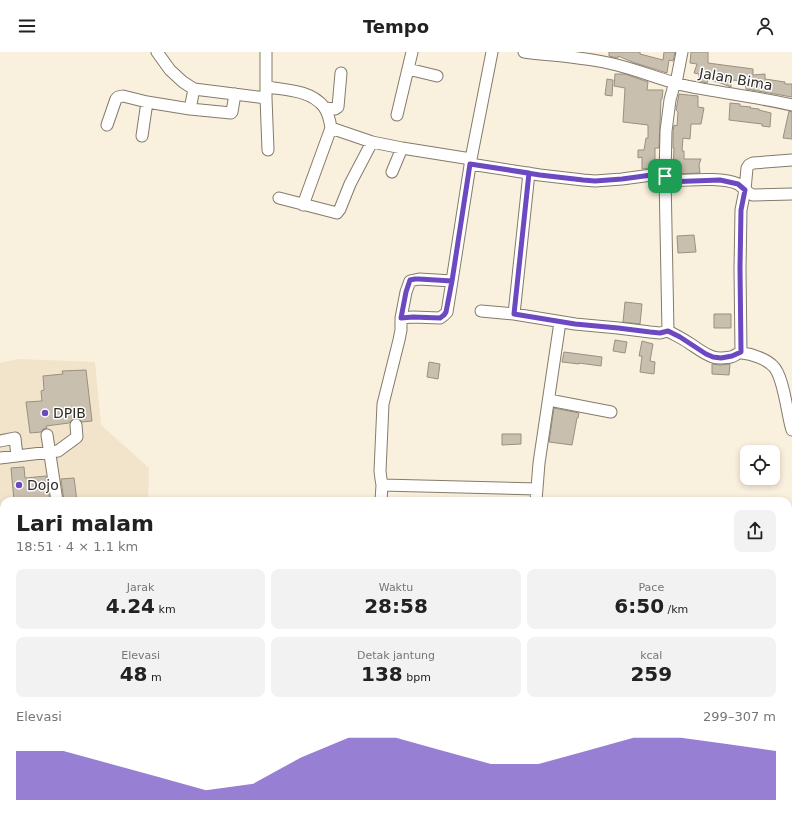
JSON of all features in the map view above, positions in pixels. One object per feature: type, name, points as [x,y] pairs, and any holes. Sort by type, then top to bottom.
[{"type":"street","points":[[157,52],[170,70],[183,82],[194,89],[234,94],[266,92],[303,93],[318,101],[325,108],[331,128],[303,205]]},
{"type":"street","points":[[266,52],[268,150]]},
{"type":"street","points":[[397,115],[412,52]]},
{"type":"street","points":[[401,318],[440,318],[444,315],[448,307],[470,161],[492,52]]},
{"type":"street","name":"Jalan Bima","points":[[524,52],[543,53],[611,63],[676,83],[792,105]]},
{"type":"street","points":[[668,331],[665,179],[666,131],[670,100],[676,83],[682,52]]},
{"type":"street","points":[[408,69],[438,76]]},
{"type":"street","points":[[325,108],[335,109],[338,107],[342,74]]},
{"type":"street","points":[[190,109],[194,89]]},
{"type":"street","points":[[107,125],[118,97],[123,96],[147,102],[190,109],[231,113],[234,94]]},
{"type":"street","points":[[142,136],[147,102]]},
{"type":"street","points":[[331,128],[372,142],[529,173],[595,181],[659,174],[665,179],[720,180],[738,184],[748,194],[753,195],[792,194]]},
{"type":"street","points":[[279,198],[337,213],[372,142]]},
{"type":"street","points":[[392,172],[402,148]]},
{"type":"street","points":[[741,352],[741,210],[747,168],[753,163],[792,160]]},
{"type":"street","points":[[514,314],[529,173]]},
{"type":"street","points":[[381,497],[382,485],[380,471],[383,404],[399,340],[406,292],[410,280],[419,279],[452,281]]},
{"type":"street","points":[[481,311],[514,314],[575,324],[660,333],[668,331],[713,357],[721,358],[732,356],[741,352],[756,356],[775,367],[783,389],[792,430]]},
{"type":"street","points":[[536,497],[539,463],[560,322]]},
{"type":"street","points":[[549,400],[611,412]]},
{"type":"street","points":[[0,458],[18,459],[58,451],[77,437],[76,425]]},
{"type":"street","points":[[47,435],[56,497]]},
{"type":"street","points":[[0,441],[15,438],[18,459]]},
{"type":"street","points":[[382,485],[537,489]]},
{"type":"shaded area","points":[[19,359],[95,362],[101,425],[149,468],[148,497],[0,497],[0,363]]},
{"type":"building","points":[[609,52],[640,52],[640,54],[663,60],[664,52],[675,52],[673,61],[669,60],[667,73],[618,56],[618,58],[609,56]]},
{"type":"building","points":[[691,52],[708,52],[708,63],[753,69],[753,75],[765,74],[765,79],[785,82],[785,84],[792,84],[792,97],[746,89],[745,81],[731,80],[731,87],[708,80],[707,83],[698,81],[699,74],[694,73],[697,64],[690,63]]},
{"type":"building","points":[[615,74],[625,74],[648,82],[647,90],[663,90],[661,99],[659,148],[655,148],[655,163],[658,163],[658,167],[642,169],[642,157],[638,158],[638,150],[644,150],[646,138],[648,138],[648,125],[623,122],[625,88],[614,86]]},
{"type":"building","points":[[607,79],[613,80],[612,96],[605,95]]},
{"type":"building","points":[[679,94],[698,96],[698,107],[704,108],[701,124],[691,124],[690,139],[683,138],[682,151],[684,151],[684,159],[701,159],[699,165],[700,173],[673,174],[673,132],[674,125],[677,126],[678,112],[676,110]]},
{"type":"building","points":[[730,103],[740,104],[740,106],[751,107],[750,108],[771,113],[770,127],[762,126],[762,124],[729,120]]},
{"type":"building","points":[[789,111],[792,112],[792,139],[783,138]]},
{"type":"building","points":[[694,235],[696,252],[678,253],[677,236]]},
{"type":"building","points":[[625,302],[642,304],[640,324],[623,322]]},
{"type":"building","points":[[714,314],[731,314],[731,328],[714,328]]},
{"type":"building","points":[[615,340],[627,342],[625,353],[613,351]]},
{"type":"building","points":[[642,341],[653,344],[650,361],[655,362],[654,374],[640,372],[642,356],[639,356]]},
{"type":"building","points":[[564,352],[602,357],[601,366],[562,362]]},
{"type":"building","points":[[429,362],[440,364],[438,379],[427,377]]},
{"type":"building","points":[[712,364],[730,364],[729,375],[712,374]]},
{"type":"building","points":[[86,370],[92,421],[82,422],[75,418],[69,423],[46,426],[47,428],[43,429],[41,432],[30,433],[26,402],[42,401],[41,391],[44,390],[43,376],[63,374],[62,371]]},
{"type":"building","points":[[554,408],[579,413],[572,445],[549,442]]},
{"type":"building","points":[[502,434],[521,434],[521,444],[502,445]]},
{"type":"building","points":[[24,467],[25,478],[46,476],[49,497],[14,497],[11,468]]},
{"type":"building","points":[[74,478],[76,497],[63,497],[61,479]]},
{"type":"place","name":"DPIB","points":[[45,413]]},
{"type":"place","name":"Dojo","points":[[19,485]]},
{"type":"route","points":[[665,176],[659,174],[595,181],[540,175],[529,173],[470,164],[452,281],[448,307],[446,312],[440,318],[401,318],[410,280],[419,279],[452,281],[461,222],[470,164],[529,173],[514,314],[575,324],[660,333],[668,331],[713,357],[721,358],[732,356],[741,352],[741,210],[745,190],[738,184],[728,181],[666,182],[665,176]]}]
